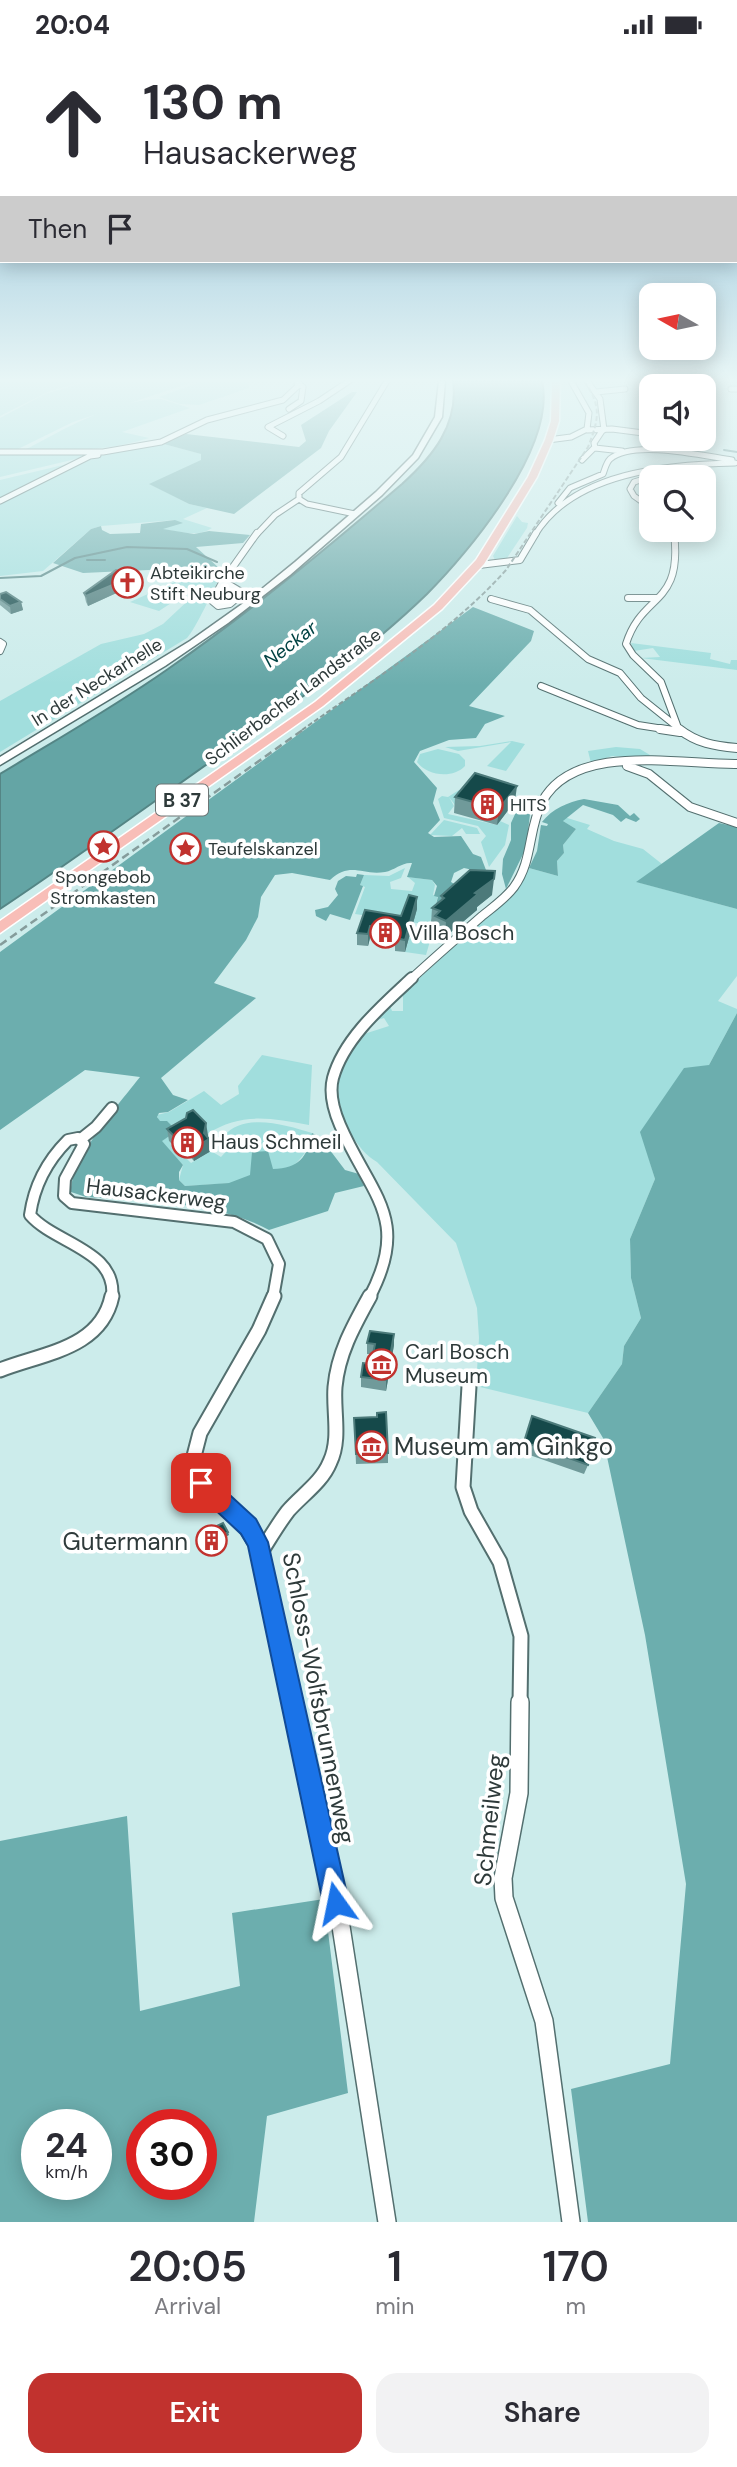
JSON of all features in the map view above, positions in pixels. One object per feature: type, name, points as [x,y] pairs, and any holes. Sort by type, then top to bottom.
[{"type":"main road","name":"In der Neckarhelle","points":[[0,762],[211,630],[276,582],[390,482]]},
{"type":"main road","name":"Schlierbacher Landstraße","points":[[0,929],[335,693],[413,627],[481,561],[529,482]]},
{"type":"street","points":[[0,501],[35,482]]},
{"type":"street","points":[[299,499],[299,493],[311,482]]},
{"type":"street","points":[[557,509],[566,491],[585,482]]},
{"type":"street","points":[[481,561],[495,564],[520,560],[544,522],[557,509],[574,496],[607,482]]},
{"type":"street","points":[[634,482],[630,487],[639,500]]},
{"type":"street","points":[[222,580],[242,590],[243,594],[225,606],[213,604],[212,601],[222,580],[239,553],[286,505],[299,499],[355,514]]},
{"type":"street","points":[[321,507],[369,503]]},
{"type":"street","points":[[674,542],[672,581],[629,631],[626,645],[633,656],[660,680],[669,712],[681,729]]},
{"type":"street","points":[[628,598],[658,598]]},
{"type":"street","points":[[491,599],[530,610],[588,659],[622,674],[641,698],[670,723],[703,744],[737,748]]},
{"type":"street","points":[[0,642],[4,645],[0,650]]},
{"type":"street","points":[[541,686],[631,723],[655,729],[681,729]]},
{"type":"street","name":"Schloss-Wolfsbrunnenweg","points":[[387,2222],[340,1920],[261,1552],[286,1513],[330,1464],[334,1447],[335,1391],[340,1361],[352,1328],[382,1272],[389,1245],[382,1205],[338,1117],[332,1088],[335,1072],[360,1032],[391,999],[514,886],[532,849],[536,812],[548,792],[570,775],[623,759],[685,764],[737,764]]},
{"type":"street","points":[[600,764],[643,769],[653,775],[677,800],[737,823]]},
{"type":"street","points":[[0,1370],[20,1361],[77,1344],[100,1326],[109,1311],[113,1287],[112,1275],[107,1268],[99,1260],[38,1224],[30,1215],[37,1190],[60,1148],[68,1140],[81,1139],[96,1127],[112,1108]]},
{"type":"street","name":"Hausackerweg","points":[[81,1139],[83,1147],[63,1184],[63,1192],[68,1201],[204,1217],[247,1226],[268,1239],[278,1257],[277,1282],[260,1328],[243,1362],[207,1414],[193,1458],[193,1468],[201,1483],[248,1526],[261,1552]]},
{"type":"street","name":"Schmeilweg","points":[[469,1386],[463,1487],[471,1511],[500,1562],[521,1636],[519,1793],[505,1870],[504,1898],[544,2021],[571,2222]]},
{"type":"shaded area","points":[[0,482],[35,482],[0,499]]},
{"type":"shaded area","points":[[43,482],[154,482],[150,484],[189,504],[207,508],[183,519],[212,528],[200,533],[160,529],[175,520],[101,526],[91,529],[43,571],[0,576],[0,503]]},
{"type":"shaded area","points":[[276,482],[234,514],[189,504],[149,484]]},
{"type":"shaded area","points":[[517,516],[522,522],[528,523],[527,528],[505,561],[495,560],[493,556]]},
{"type":"shaded area","points":[[175,520],[183,523],[163,529],[194,534],[209,531],[250,535],[243,543],[196,547],[219,568],[217,572],[177,581],[170,569],[83,573],[53,563],[91,529],[101,526],[102,530],[110,534],[140,533],[141,524]]},
{"type":"shaded area","points":[[217,572],[221,574],[187,638],[0,752],[0,701],[101,644],[144,634],[163,624],[194,595],[188,592],[159,611],[130,602],[177,581]]},
{"type":"shaded area","points":[[473,607],[534,631],[531,641],[469,706],[505,716],[485,724],[476,738],[449,740],[420,751],[414,762],[437,788],[433,803],[440,820],[428,833],[434,837],[461,836],[473,854],[481,857],[486,870],[482,872],[464,868],[454,873],[451,882],[456,885],[441,914],[430,925],[438,897],[434,896],[437,886],[432,880],[407,877],[412,863],[377,873],[344,871],[330,880],[292,873],[275,875],[261,897],[258,917],[246,940],[214,983],[256,998],[161,1078],[173,1095],[188,1100],[168,1112],[159,1113],[157,1117],[160,1121],[167,1121],[177,1131],[162,1141],[183,1165],[179,1180],[185,1186],[229,1183],[250,1175],[252,1152],[268,1151],[273,1169],[295,1164],[304,1155],[312,1133],[320,1137],[345,1170],[359,1174],[364,1186],[335,1193],[328,1211],[269,1230],[248,1220],[204,1208],[86,1197],[71,1192],[73,1178],[87,1148],[140,1077],[85,1070],[0,1130],[0,952]]},
{"type":"shaded area","points":[[631,643],[711,653],[710,659],[730,664],[731,660],[737,660],[737,670],[641,658],[660,657],[653,648],[634,651]]},
{"type":"shaded area","points":[[512,741],[525,744],[506,771],[487,766],[511,742],[458,751],[445,747],[480,746]]},
{"type":"shaded area","points":[[616,747],[640,749],[650,755],[649,758],[612,756],[591,763],[588,751]]},
{"type":"shaded area","points":[[438,749],[459,754],[465,760],[465,766],[447,774],[433,773],[421,767],[417,762],[420,754]]},
{"type":"shaded area","points":[[459,790],[462,794],[455,805],[449,797],[454,806],[448,814],[497,825],[500,821],[509,825],[505,845],[489,867],[481,842],[486,836],[478,826],[444,818],[438,799],[442,796],[448,797]]},
{"type":"shaded area","points":[[584,799],[618,805],[630,816],[634,813],[640,819],[636,822],[626,818],[621,822],[613,815],[583,805],[563,821],[576,829],[563,845],[564,853],[557,861],[558,876],[529,868],[537,851],[541,825],[548,824],[542,822],[561,807]]},
{"type":"shaded area","points":[[521,801],[531,806],[526,848],[506,889],[502,874],[503,859],[511,840],[511,823]]},
{"type":"shaded area","points":[[564,817],[590,825],[587,829],[614,841],[643,849],[662,864],[637,882],[737,909],[737,976],[718,1001],[737,1009],[737,1013],[709,1065],[641,1132],[655,1179],[630,1239],[631,1278],[641,1318],[624,1346],[622,1364],[588,1413],[476,1386],[479,1338],[477,1308],[456,1243],[360,1147],[346,1125],[338,1087],[344,1065],[364,1034],[389,1026],[384,1018],[377,1020],[390,1006],[392,1011],[403,1011],[403,993],[517,890],[529,868],[558,876],[557,861],[564,853],[563,845],[576,829],[563,821]]},
{"type":"shaded area","points":[[444,820],[477,828],[480,834],[466,834],[462,828],[452,836],[430,835]]},
{"type":"shaded area","points":[[719,823],[737,827],[737,909],[636,882]]},
{"type":"shaded area","points":[[405,868],[401,878],[390,882],[391,889],[412,891],[415,883],[408,877],[432,880],[435,885],[433,895],[438,896],[427,933],[432,934],[426,955],[405,952],[412,929],[422,930],[424,924],[355,914],[365,887],[360,885],[364,875],[389,876]]},
{"type":"shaded area","points":[[357,874],[364,875],[360,885],[363,886],[350,920],[330,914],[326,921],[316,916],[315,910],[328,907],[338,895],[335,889],[338,881],[346,876],[356,877]]},
{"type":"shaded area","points":[[737,1013],[737,2222],[588,2222],[571,2089],[670,2064],[686,1884],[645,1635],[603,1438],[588,1413],[622,1364],[624,1346],[641,1318],[631,1278],[630,1239],[655,1179],[640,1132],[684,1068],[709,1065]]},
{"type":"shaded area","points":[[262,1055],[312,1065],[309,1125],[269,1119],[244,1120],[232,1122],[207,1134],[190,1129],[169,1141],[191,1163],[211,1151],[221,1157],[231,1146],[224,1136],[232,1129],[254,1122],[312,1133],[307,1149],[284,1180],[185,1186],[179,1180],[183,1165],[161,1141],[177,1132],[158,1120],[157,1115],[169,1112],[204,1091],[221,1105],[239,1094],[238,1086]]},
{"type":"shaded area","points":[[127,1816],[140,2011],[240,1986],[232,1913],[324,1899],[348,2093],[267,2116],[254,2222],[0,2222],[0,1841]]},
{"type":"water","name":"Neckar","points":[[514,482],[486,525],[445,575],[376,639],[268,721],[0,909],[0,774],[168,669],[287,579],[402,484]]},
{"type":"building","points":[[116,570],[138,575],[128,582],[122,581],[86,596],[84,593]]},
{"type":"building","points":[[6,592],[21,602],[10,606],[0,599],[0,594]]},
{"type":"building","points":[[475,773],[517,786],[499,809],[455,797]]},
{"type":"building","points":[[470,870],[495,871],[494,879],[446,921],[435,916],[440,911],[432,908],[444,898],[441,896]]},
{"type":"building","points":[[409,895],[417,897],[405,940],[395,938],[398,929],[370,926],[368,934],[357,933],[365,910],[401,916]]},
{"type":"building","points":[[193,1110],[206,1123],[204,1133],[209,1139],[192,1149],[177,1134],[174,1136],[167,1129],[186,1118],[187,1113]]},
{"type":"building","name":"Carl Bosch Museum","points":[[370,1331],[394,1334],[386,1380],[361,1377],[363,1363],[371,1364],[375,1344],[367,1343]]},
{"type":"building","name":"Museum am Ginkgo","points":[[386,1412],[388,1453],[356,1454],[354,1418],[377,1417],[377,1413]]},
{"type":"building","points":[[532,1416],[595,1438],[588,1465],[524,1442]]},
{"type":"building","name":"Gutermann","points":[[223,1523],[228,1532],[207,1544],[202,1533]]},
{"type":"waterway","points":[[0,578],[41,576],[75,558],[127,547],[187,549],[217,562]]},
{"type":"waterway","points":[[87,560],[105,560]]},
{"type":"railway","points":[[302,730],[435,636],[484,593],[506,570],[564,482]]},
{"type":"railway","points":[[0,945],[304,729]]},
{"type":"place","name":"Abteikirche Stift Neuburg","points":[[127,583]]},
{"type":"place","name":"HITS","points":[[487,805]]},
{"type":"place","name":"Spongebob Stromkasten","points":[[103,847]]},
{"type":"place","name":"Teufelskanzel","points":[[185,849]]},
{"type":"place","name":"Villa Bosch","points":[[386,933]]},
{"type":"place","name":"Haus Schmeil","points":[[188,1142]]},
{"type":"place","name":"Carl Bosch Museum","points":[[382,1364]]},
{"type":"place","name":"Museum am Ginkgo","points":[[371,1446]]},
{"type":"place","name":"Gutermann","points":[[211,1541]]},
{"type":"route","points":[[201,1483],[248,1526],[258,1542],[336,1903]]}]
